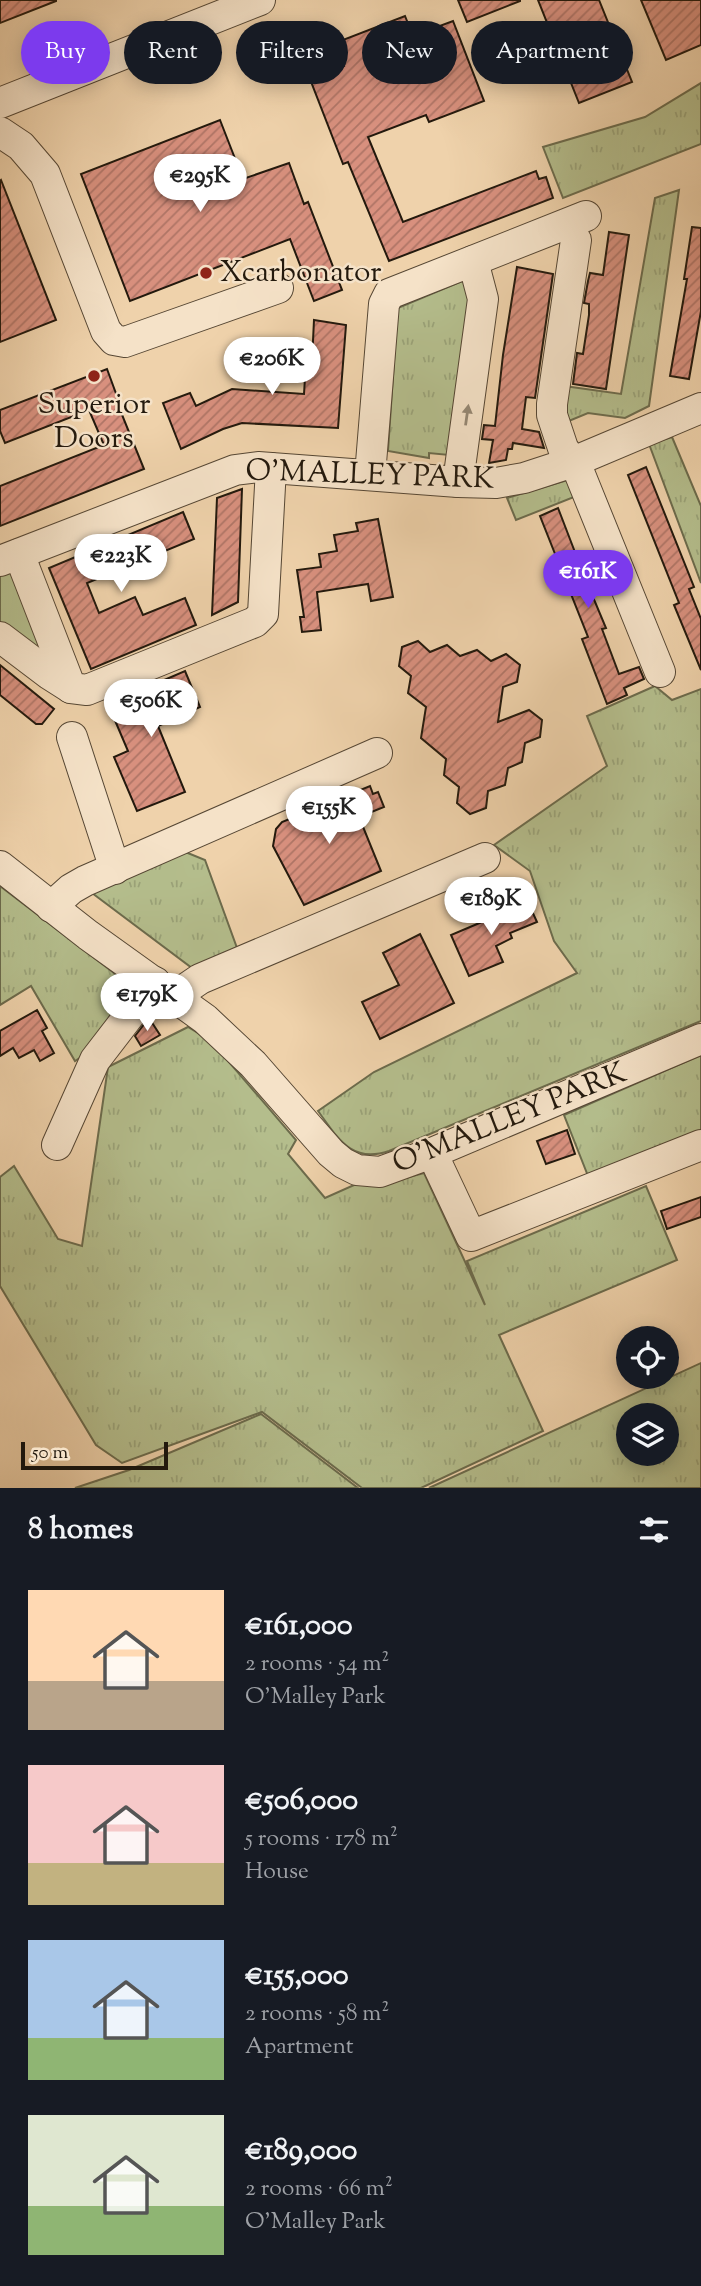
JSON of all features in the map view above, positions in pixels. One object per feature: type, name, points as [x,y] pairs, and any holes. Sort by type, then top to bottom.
[{"type":"street","points":[[0,103],[260,0]]},
{"type":"street","points":[[0,132],[21,146],[45,174],[106,331],[114,340],[125,342],[278,288]]},
{"type":"street","points":[[370,475],[384,304],[389,294],[473,261],[581,228],[552,415],[563,448],[573,462],[660,673]]},
{"type":"street","points":[[458,482],[483,299],[473,261]]},
{"type":"street","name":"O'MALLEY PARK","points":[[9,557],[235,470],[258,467],[496,483],[524,478],[573,462],[701,408]]},
{"type":"street","points":[[0,638],[72,688],[87,690],[255,622],[263,614],[271,468]]},
{"type":"street","points":[[9,557],[72,688]]},
{"type":"street","points":[[72,737],[115,869]]},
{"type":"street","points":[[51,907],[78,884],[377,754]]},
{"type":"street","points":[[57,1144],[95,1060],[165,989],[200,979],[485,858]]},
{"type":"street","name":"O'MALLEY PARK","points":[[0,866],[51,907],[205,1019],[253,1064],[296,1115],[344,1163],[357,1170],[380,1172],[432,1153],[701,1039]]},
{"type":"street","points":[[432,1153],[471,1236],[701,1145]]},
{"type":"green space","points":[[701,83],[701,144],[563,198],[543,147],[645,117]]},
{"type":"green space","points":[[679,190],[649,406],[625,418],[588,413],[564,423],[564,386],[621,394],[655,198]]},
{"type":"green space","points":[[467,279],[472,286],[449,455],[429,453],[429,458],[388,451],[396,331],[393,310]]},
{"type":"green space","points":[[672,437],[701,506],[701,583],[649,444]]},
{"type":"green space","points":[[571,479],[579,495],[516,520],[507,498]]},
{"type":"green space","points":[[12,565],[50,654],[0,630],[0,568]]},
{"type":"green space","points":[[655,686],[672,700],[701,689],[701,1021],[389,1151],[365,1154],[347,1146],[318,1111],[374,1072],[577,973],[554,941],[530,871],[494,845],[607,766],[587,716]]},
{"type":"green space","points":[[178,849],[205,860],[237,948],[192,968],[88,890]]},
{"type":"green space","points":[[0,886],[131,986],[131,997],[89,1052],[75,1061],[31,986],[0,1005]]},
{"type":"green space","points":[[188,1027],[211,1041],[296,1140],[288,1154],[325,1198],[354,1185],[379,1185],[424,1173],[485,1305],[467,1261],[646,1186],[677,1260],[499,1335],[543,1431],[421,1488],[362,1488],[262,1412],[122,1463],[96,1445],[0,1286],[0,1177],[14,1166],[58,1239],[82,1246],[108,1067]]},
{"type":"green space","points":[[701,1055],[701,1136],[590,1181],[564,1115]]},
{"type":"green space","points":[[701,1363],[701,1488],[429,1488],[644,1389],[679,1389],[679,1373]]},
{"type":"green space","points":[[261,1414],[358,1488],[75,1488],[129,1470]]},
{"type":"building","points":[[0,0],[56,0],[56,1],[0,23]]},
{"type":"building","points":[[458,0],[520,0],[520,1],[467,22]]},
{"type":"building","points":[[538,0],[599,0],[607,21],[546,21]]},
{"type":"building","points":[[641,0],[701,0],[701,45],[666,60]]},
{"type":"building","points":[[405,16],[407,21],[392,21]]},
{"type":"building","points":[[457,31],[471,67],[471,84],[477,84],[484,101],[429,122],[426,115],[368,137],[403,222],[536,171],[539,179],[546,177],[553,198],[389,261],[348,162],[343,164],[312,84],[348,84],[348,38],[362,33],[362,84],[457,84]]},
{"type":"building","points":[[571,84],[627,84],[579,103]]},
{"type":"building","points":[[220,120],[243,179],[289,163],[304,204],[308,202],[342,290],[314,301],[290,239],[130,301],[81,174]]},
{"type":"building","points":[[0,181],[56,320],[0,342]]},
{"type":"building","points":[[692,227],[701,228],[701,311],[689,379],[670,376],[687,279],[684,279]]},
{"type":"building","points":[[609,232],[629,235],[606,389],[573,384],[577,353],[583,354],[589,315],[589,304],[584,303],[588,281],[590,273],[603,275]]},
{"type":"building","points":[[517,267],[553,274],[535,398],[526,397],[522,429],[539,432],[544,448],[513,443],[512,449],[508,449],[506,460],[489,463],[493,440],[482,439],[484,425],[495,426]]},
{"type":"building","points":[[314,320],[346,325],[338,428],[242,423],[181,449],[163,403],[190,393],[196,406],[232,389],[304,394],[306,362],[312,362]]},
{"type":"building","points":[[107,369],[118,399],[116,400],[144,469],[0,526],[0,486],[104,445],[89,410],[5,443],[0,431],[0,410]]},
{"type":"building","points":[[646,467],[694,587],[689,589],[701,619],[701,670],[674,605],[679,603],[628,475]]},
{"type":"building","points":[[242,489],[238,602],[212,615],[217,498]]},
{"type":"building","points":[[558,508],[578,560],[593,554],[601,572],[585,578],[606,628],[602,629],[619,674],[639,667],[644,679],[624,688],[627,695],[607,704],[582,639],[588,637],[540,516]]},
{"type":"building","points":[[183,512],[194,539],[87,583],[99,613],[135,597],[143,615],[185,598],[196,625],[91,669],[49,568]]},
{"type":"building","points":[[378,519],[393,597],[371,601],[368,584],[317,592],[321,630],[302,632],[300,617],[304,617],[297,570],[321,567],[319,554],[337,551],[334,535],[358,531],[356,523]]},
{"type":"building","points":[[418,641],[430,652],[447,645],[460,656],[477,650],[491,661],[506,654],[520,665],[517,682],[503,687],[498,722],[529,710],[542,720],[540,737],[525,743],[522,762],[508,768],[505,785],[488,791],[486,808],[470,814],[457,803],[459,787],[444,775],[446,759],[421,738],[426,707],[408,693],[411,676],[399,666],[402,647]]},
{"type":"building","points":[[0,665],[54,709],[42,724],[36,724],[0,695]]},
{"type":"building","points":[[185,671],[200,707],[158,726],[185,792],[137,811],[114,757],[128,751],[108,704]]},
{"type":"building","points":[[370,786],[373,794],[378,792],[384,807],[359,817],[381,871],[304,905],[273,846],[276,829],[282,822]]},
{"type":"building","points":[[526,898],[537,922],[510,933],[512,938],[496,946],[503,962],[469,976],[451,935],[496,916],[496,911]]},
{"type":"building","points":[[420,934],[454,1003],[380,1039],[362,1002],[399,985],[383,953]]},
{"type":"building","points":[[37,1010],[47,1028],[42,1031],[54,1053],[40,1061],[34,1050],[19,1058],[13,1048],[0,1056],[0,1031]]},
{"type":"building","points":[[149,1018],[160,1035],[141,1046],[135,1036]]},
{"type":"building","points":[[567,1130],[575,1154],[546,1164],[537,1141]]},
{"type":"building","points":[[701,1197],[701,1217],[667,1229],[661,1211]]},
{"type":"place","name":"Xcarbonator","points":[[206,273]]},
{"type":"place","name":"Superior Doors","points":[[94,376]]}]
